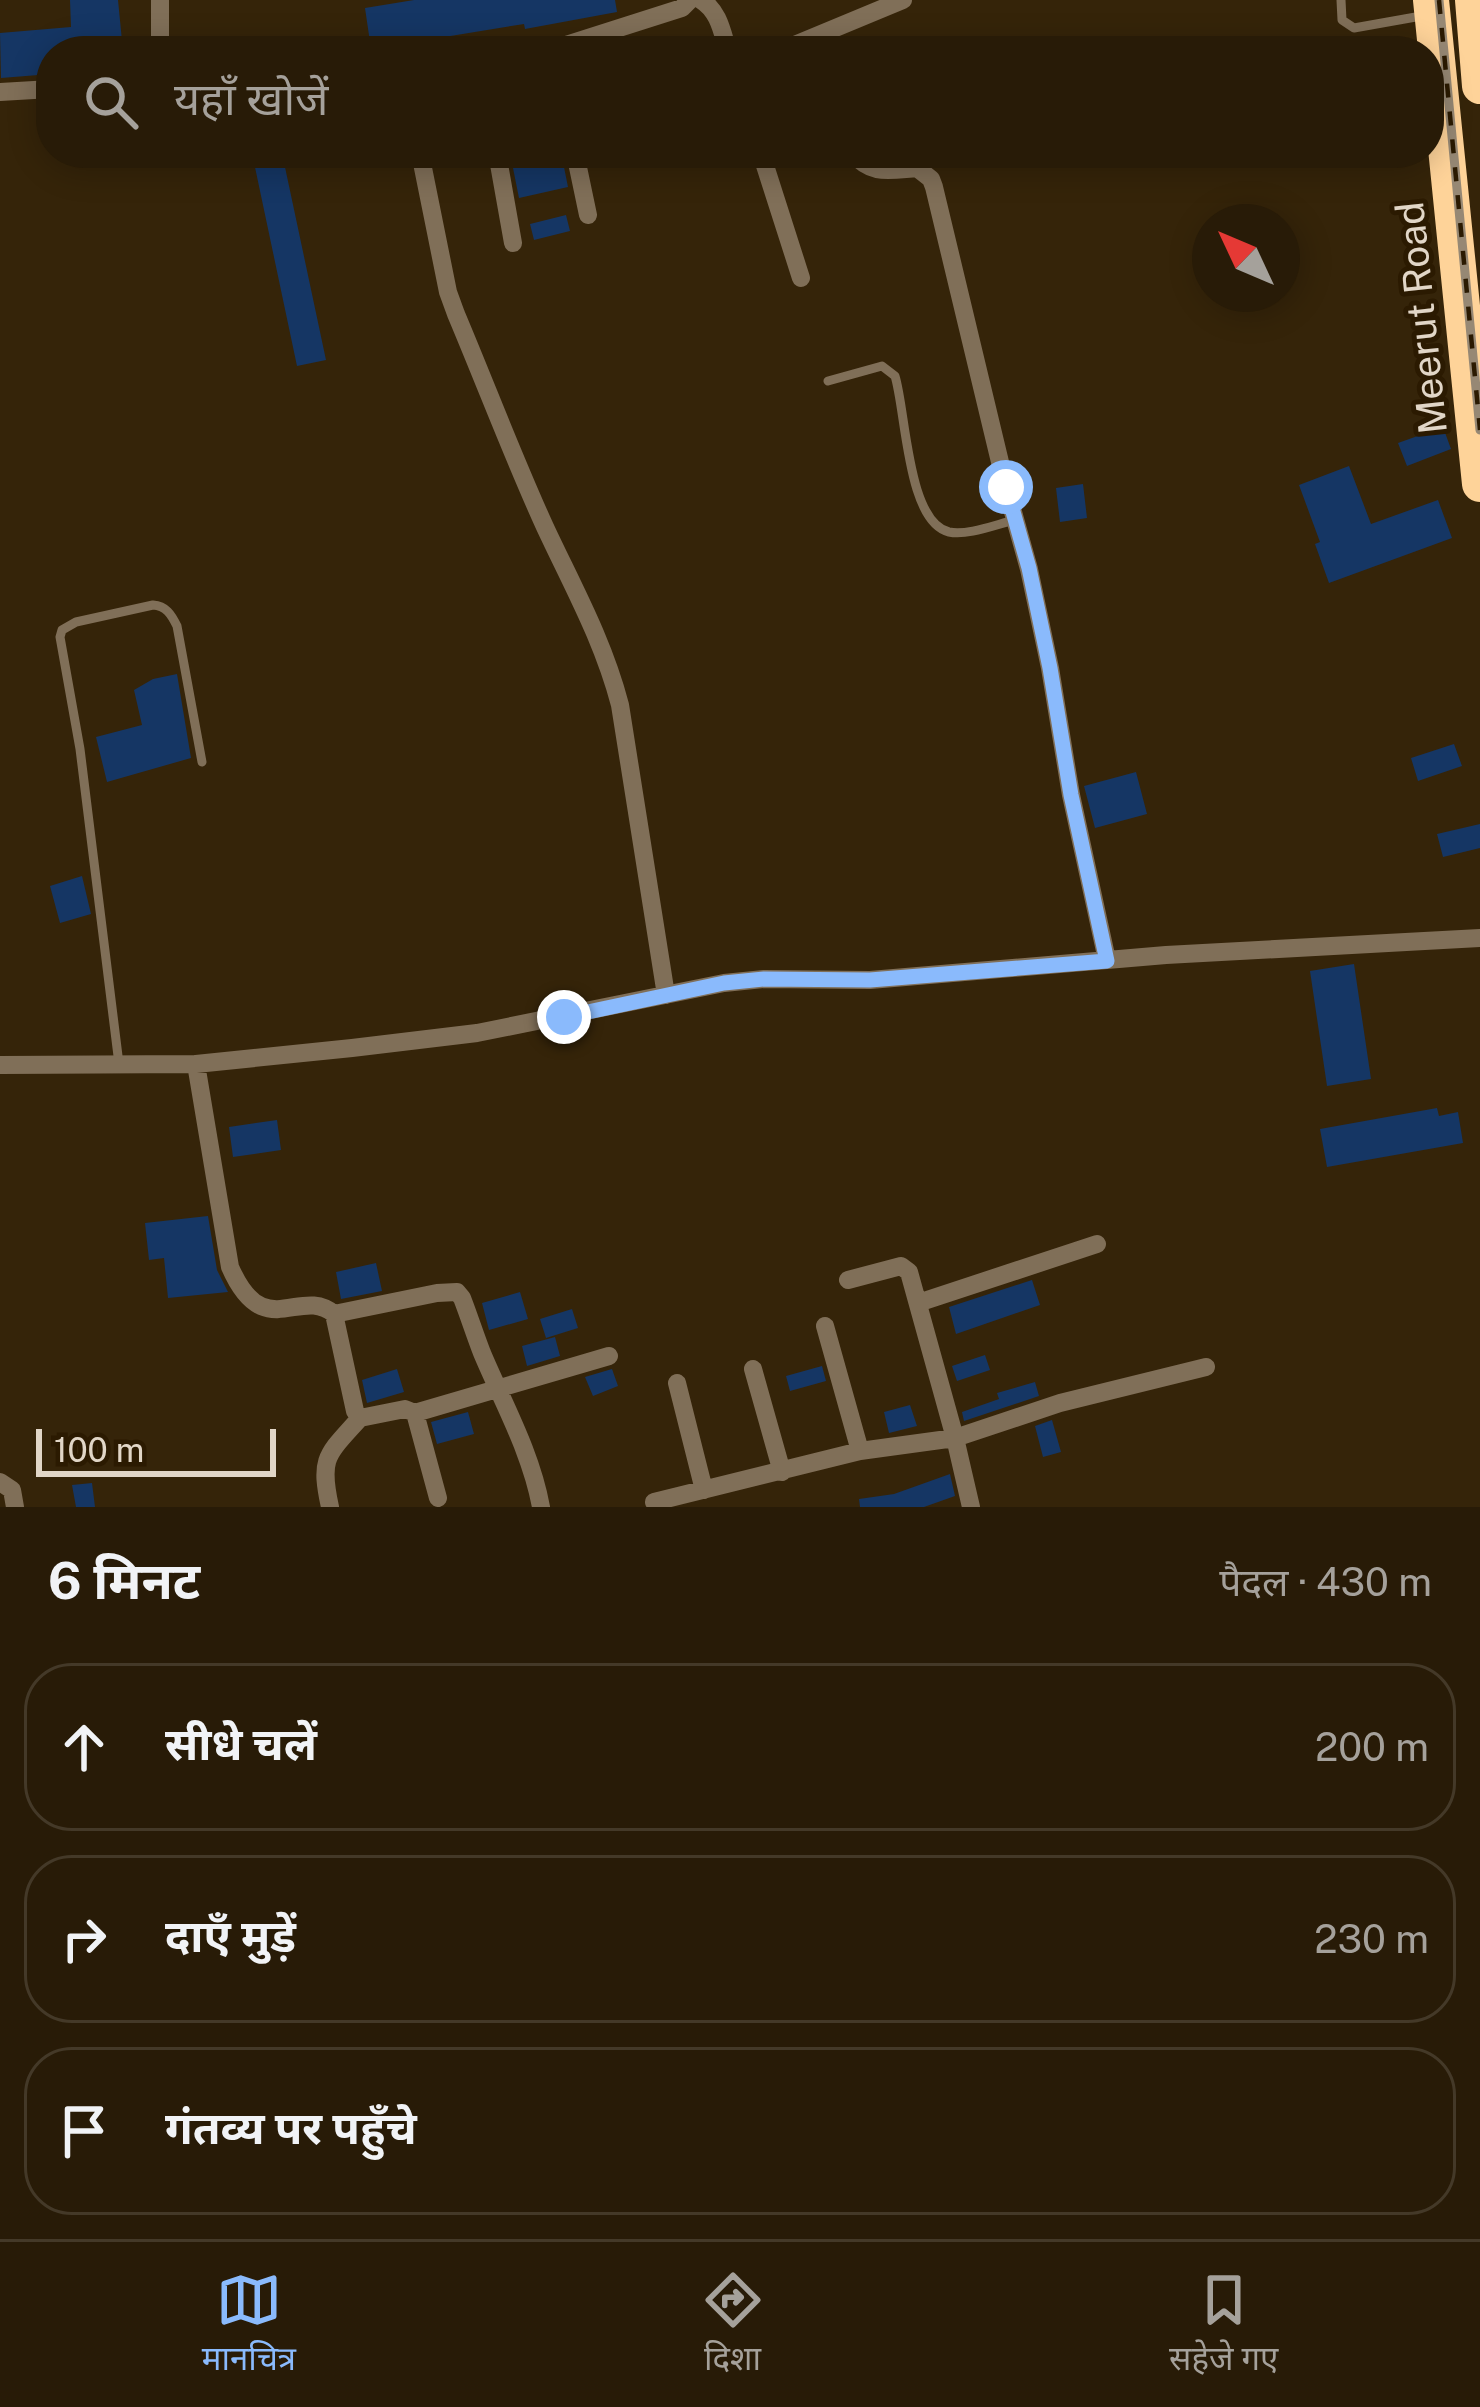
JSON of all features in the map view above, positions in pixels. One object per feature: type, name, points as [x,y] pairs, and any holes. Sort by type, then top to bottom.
[{"type":"highway","points":[[1472,0],[1480,86]]},
{"type":"highway","name":"Meerut Road","points":[[1444,125],[1480,484]]},
{"type":"street","points":[[160,0],[160,36]]},
{"type":"street","points":[[595,36],[682,8],[690,0]]},
{"type":"street","points":[[701,0],[717,16],[723,36]]},
{"type":"street","points":[[833,36],[903,0]]},
{"type":"street","points":[[0,92],[36,90]]},
{"type":"street","points":[[423,168],[456,314],[545,526],[609,663],[620,705],[666,995]]},
{"type":"street","points":[[500,168],[513,243]]},
{"type":"street","points":[[578,168],[588,215]]},
{"type":"street","points":[[766,168],[801,278]]},
{"type":"street","points":[[869,168],[917,168],[931,178],[1029,568],[1107,961]]},
{"type":"street","points":[[0,1064],[196,1064],[476,1033],[764,979],[870,980],[1360,942],[1480,938]]},
{"type":"street","points":[[196,1064],[230,1267],[238,1286],[261,1307],[322,1306],[334,1314],[360,1418]]},
{"type":"street","points":[[918,1303],[1096,1244]]},
{"type":"street","points":[[848,1280],[905,1267],[909,1272],[971,1507]]},
{"type":"street","points":[[334,1314],[457,1292],[500,1387],[541,1507]]},
{"type":"street","points":[[825,1326],[860,1451]]},
{"type":"street","points":[[330,1507],[324,1465],[360,1418],[406,1409],[416,1414],[609,1356]]},
{"type":"street","points":[[654,1502],[860,1451],[955,1438],[1060,1403],[1206,1366]]},
{"type":"street","points":[[753,1369],[782,1472]]},
{"type":"street","points":[[677,1383],[704,1490]]},
{"type":"street","points":[[416,1414],[438,1498]]},
{"type":"street","points":[[0,1482],[12,1490],[15,1507]]},
{"type":"lane","points":[[1341,0],[1342,20],[1354,28],[1431,7]]},
{"type":"lane","points":[[828,381],[882,366],[895,376],[916,487],[922,506],[938,526],[961,532],[1015,520]]},
{"type":"lane","points":[[119,1064],[62,629],[153,605],[168,611],[177,626],[202,762]]},
{"type":"building","points":[[70,0],[118,0],[122,36],[36,36],[36,75],[1,78],[0,33],[71,27]]},
{"type":"building","points":[[414,0],[615,0],[617,12],[525,29],[524,24],[451,36],[369,36],[365,8]]},
{"type":"building","points":[[255,168],[285,168],[326,360],[297,366]]},
{"type":"building","points":[[513,168],[564,168],[568,187],[519,198]]},
{"type":"building","points":[[566,215],[570,231],[534,240],[530,224]]},
{"type":"building","points":[[1443,427],[1451,449],[1407,466],[1398,443]]},
{"type":"building","points":[[1349,466],[1371,524],[1438,500],[1452,538],[1329,583],[1299,485]]},
{"type":"building","points":[[1083,484],[1087,518],[1060,522],[1056,488]]},
{"type":"building","points":[[177,674],[191,758],[107,782],[96,737],[142,725],[134,690],[153,679]]},
{"type":"building","points":[[1454,744],[1462,766],[1418,781],[1411,758]]},
{"type":"building","points":[[1136,772],[1147,814],[1095,828],[1084,786]]},
{"type":"building","points":[[1480,824],[1480,848],[1443,857],[1437,834]]},
{"type":"building","points":[[82,876],[91,914],[60,923],[50,886]]},
{"type":"building","points":[[1354,964],[1371,1079],[1327,1086],[1310,971]]},
{"type":"building","points":[[1437,1108],[1439,1116],[1458,1112],[1463,1143],[1327,1167],[1320,1129]]},
{"type":"building","points":[[277,1120],[281,1150],[233,1157],[229,1127]]},
{"type":"building","points":[[208,1216],[217,1270],[228,1292],[168,1298],[164,1258],[149,1260],[145,1223]]},
{"type":"building","points":[[376,1263],[382,1291],[341,1299],[336,1272]]},
{"type":"building","points":[[1032,1280],[1040,1305],[956,1334],[949,1307]]},
{"type":"building","points":[[520,1292],[528,1319],[489,1330],[482,1303]]},
{"type":"building","points":[[572,1309],[578,1328],[546,1338],[540,1319]]},
{"type":"building","points":[[555,1337],[560,1356],[527,1366],[522,1346]]},
{"type":"building","points":[[985,1355],[990,1370],[957,1381],[952,1366]]},
{"type":"building","points":[[822,1366],[826,1381],[790,1391],[786,1376]]},
{"type":"building","points":[[397,1369],[404,1392],[367,1403],[362,1380]]},
{"type":"building","points":[[612,1369],[618,1386],[593,1396],[585,1377]]},
{"type":"building","points":[[1035,1382],[1039,1396],[964,1421],[962,1412],[999,1399],[997,1393]]},
{"type":"building","points":[[910,1405],[917,1426],[889,1433],[884,1412]]},
{"type":"building","points":[[468,1412],[474,1434],[437,1444],[431,1422]]},
{"type":"building","points":[[1052,1420],[1061,1452],[1043,1457],[1035,1426]]},
{"type":"building","points":[[950,1474],[955,1496],[924,1507],[860,1507],[859,1499],[894,1494]]},
{"type":"building","points":[[92,1483],[95,1507],[76,1507],[72,1485]]},
{"type":"railway","points":[[1439,0],[1442,36]]},
{"type":"railway","points":[[1444,52],[1480,430]]},
{"type":"route","points":[[564,1017],[724,983],[870,980],[1107,961],[1029,568],[1006,487]]}]
